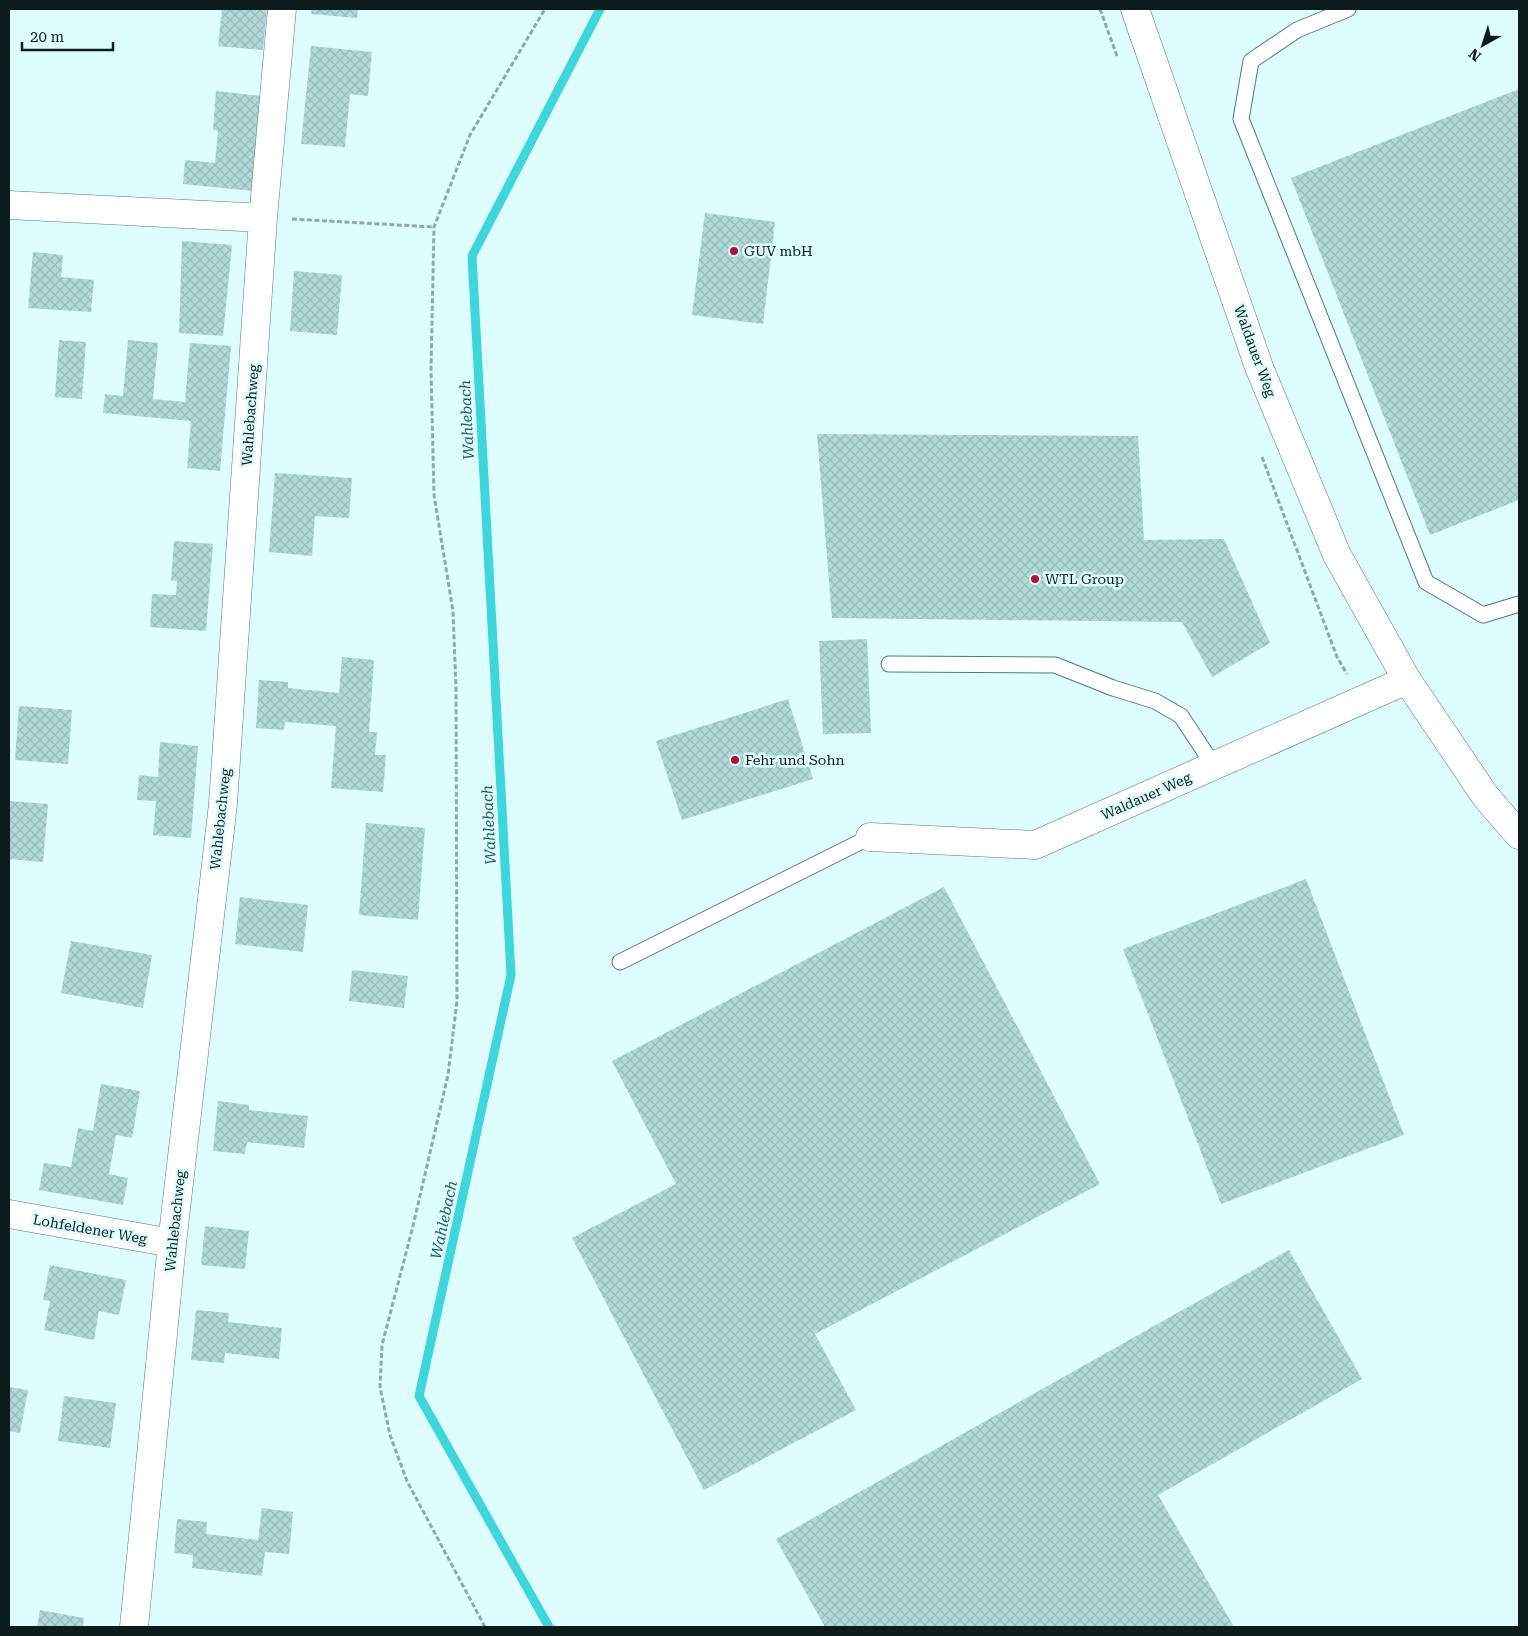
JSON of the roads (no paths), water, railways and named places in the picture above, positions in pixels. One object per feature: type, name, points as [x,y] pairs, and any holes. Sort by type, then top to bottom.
[{"type":"street","name":"Wahlebachweg","points":[[134,1627],[172,1243],[223,804],[263,218],[282,9]]},
{"type":"street","name":"Waldauer Weg","points":[[1135,9],[1259,367],[1337,555],[1407,680],[1486,797],[1519,835]]},
{"type":"street","points":[[9,205],[263,218]]},
{"type":"street","name":"Waldauer Weg","points":[[870,837],[1034,845],[1407,680]]},
{"type":"street","name":"Lohfeldener Weg","points":[[9,1214],[172,1243]]},
{"type":"lane","points":[[1348,9],[1297,30],[1251,61],[1242,119],[1426,582],[1483,615],[1519,604]]},
{"type":"lane","points":[[889,664],[1056,665],[1112,688],[1155,701],[1181,716],[1214,766]]},
{"type":"lane","points":[[620,962],[870,837]]},
{"type":"waterway","name":"Wahlebach","points":[[549,1627],[419,1396],[511,975],[472,256],[600,9]]},
{"type":"place","name":"GUV mbH","points":[[734,251]]},
{"type":"place","name":"WTL Group","points":[[1035,579]]},
{"type":"place","name":"Fehr und Sohn","points":[[735,760]]}]
